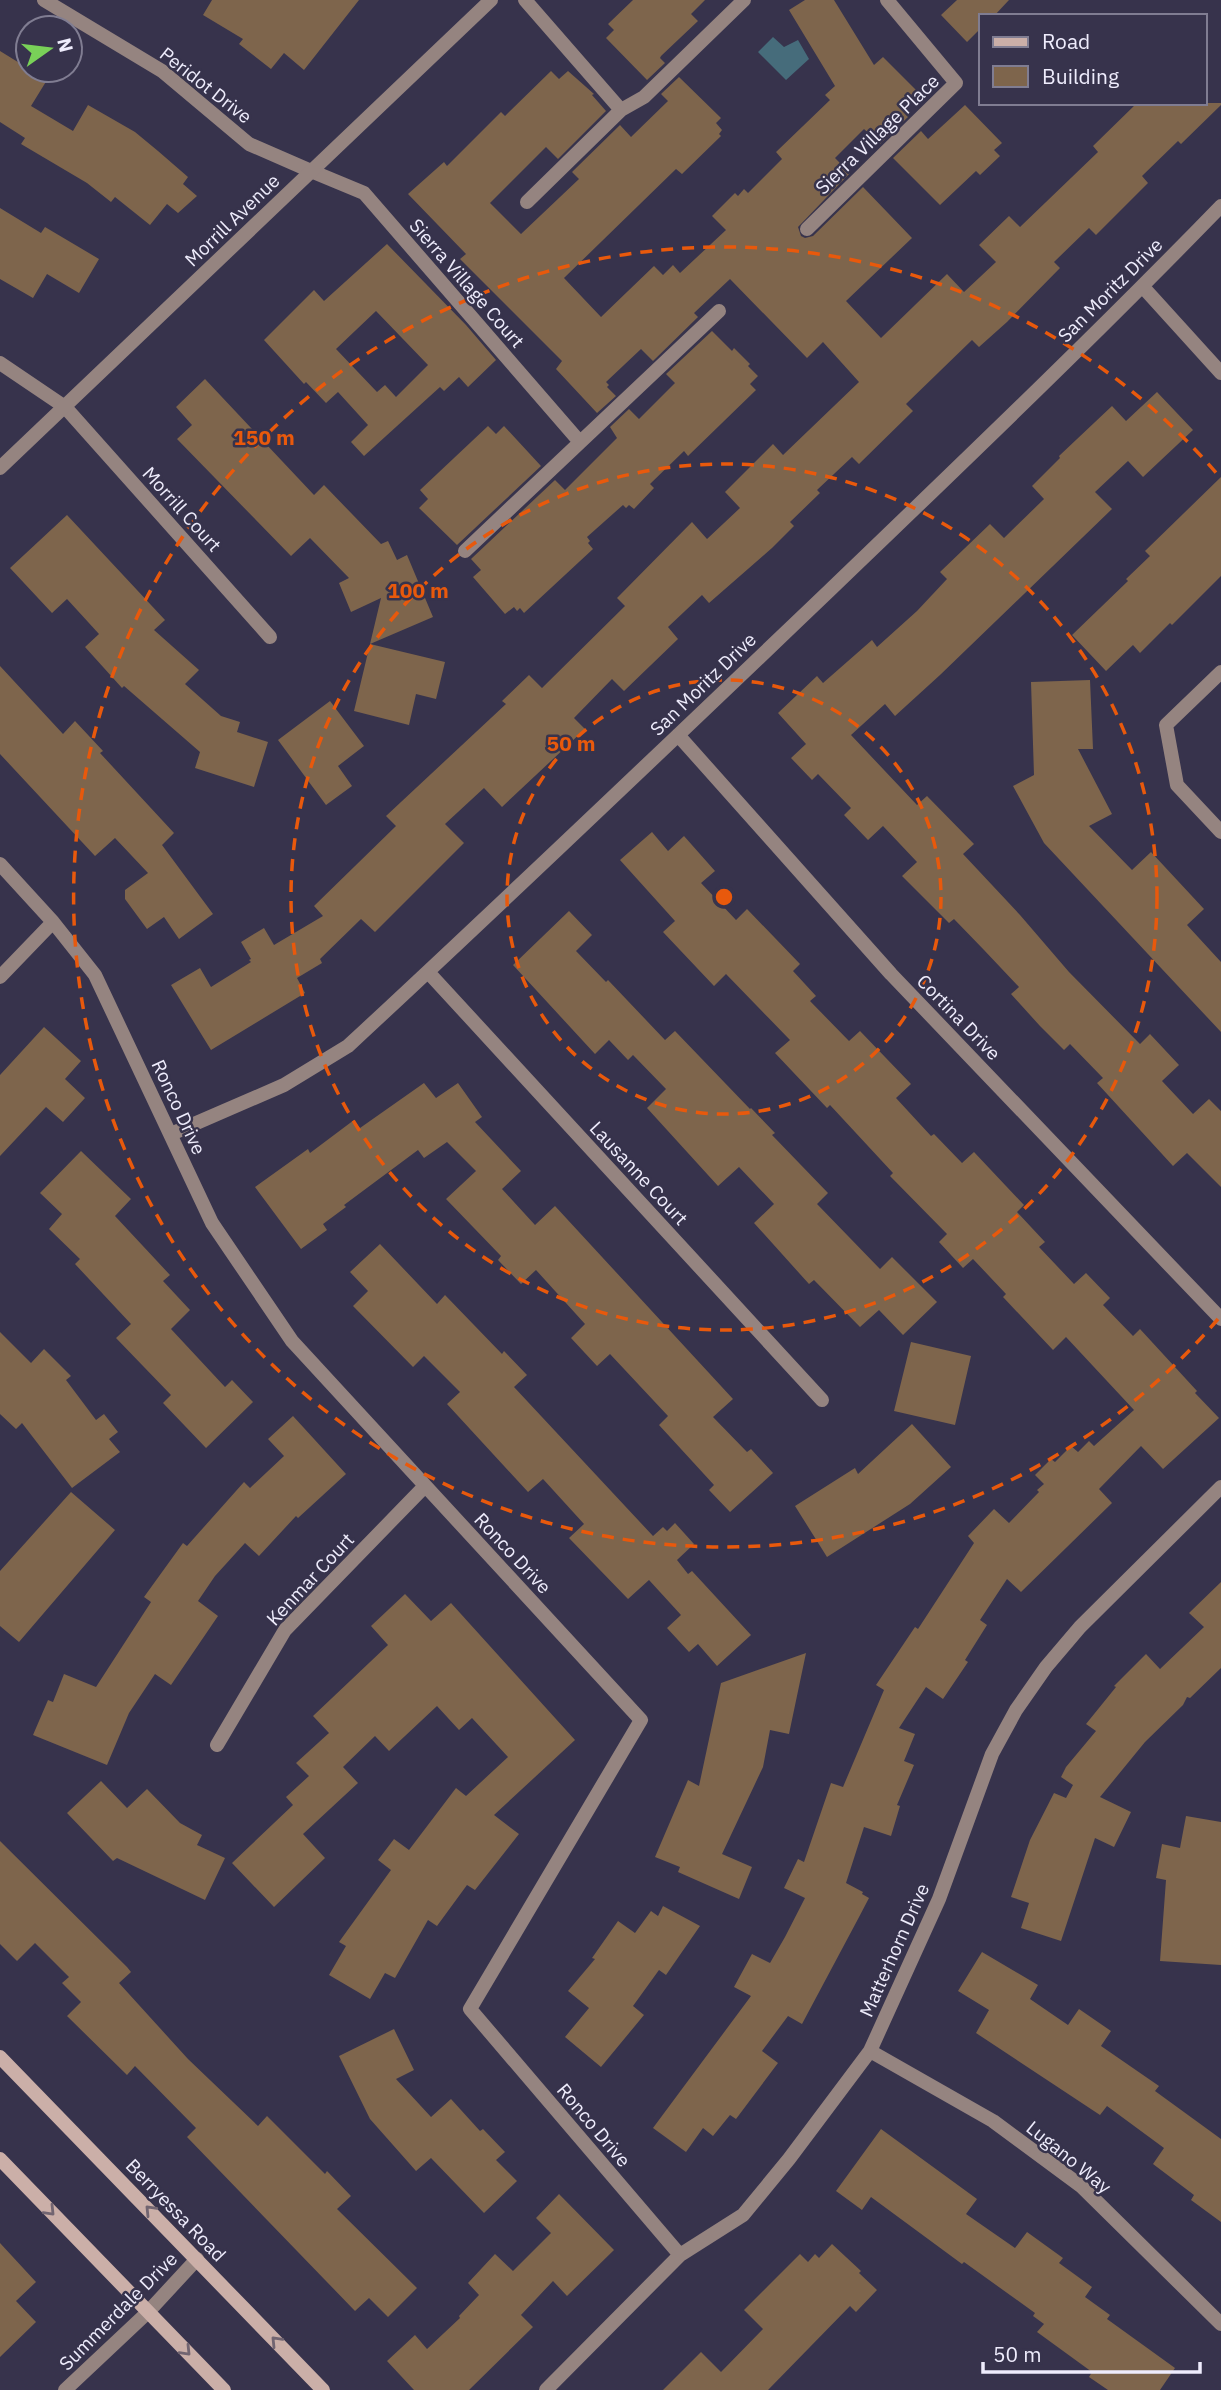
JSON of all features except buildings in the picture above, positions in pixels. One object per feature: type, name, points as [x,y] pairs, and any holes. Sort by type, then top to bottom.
[{"type":"main road","name":"Berryessa Road","points":[[0,2057],[323,2390]]},
{"type":"main road","points":[[0,2159],[224,2390]]},
{"type":"street","name":"Peridot Drive","points":[[44,0],[162,71],[249,144],[311,171]]},
{"type":"street","name":"Morrill Avenue","points":[[0,468],[491,0]]},
{"type":"street","points":[[525,0],[621,110]]},
{"type":"street","points":[[527,202],[621,110],[645,97],[744,0]]},
{"type":"street","name":"Sierra Village Place","points":[[807,229],[956,83],[887,0]]},
{"type":"street","name":"Sierra Village Court","points":[[311,171],[364,193],[579,441]]},
{"type":"street","name":"San Moritz Drive","points":[[171,1134],[284,1085],[348,1046],[678,735],[1143,287],[1221,206]]},
{"type":"street","points":[[1143,287],[1221,373]]},
{"type":"street","points":[[465,551],[719,311]]},
{"type":"street","name":"Morrill Court","points":[[0,363],[65,407],[270,637]]},
{"type":"street","points":[[1221,672],[1166,725],[1177,785],[1221,832]]},
{"type":"street","name":"Cortina Drive","points":[[678,735],[891,974],[1221,1319]]},
{"type":"street","name":"Ronco Drive","points":[[0,864],[53,922],[95,975],[212,1223],[292,1341],[641,1720],[470,2009],[680,2255]]},
{"type":"street","points":[[0,977],[53,922]]},
{"type":"street","name":"Lausanne Court","points":[[428,971],[822,1400]]},
{"type":"street","name":"Kenmar Court","points":[[217,1745],[285,1630],[425,1486]]},
{"type":"street","name":"Matterhorn Drive","points":[[546,2390],[680,2255],[743,2215],[789,2159],[870,2050],[939,1899],[992,1754],[1016,1710],[1046,1667],[1080,1627],[1221,1487]]},
{"type":"street","name":"Lugano Way","points":[[870,2050],[993,2121],[1081,2186],[1221,2324]]},
{"type":"street","name":"Summerdale Drive","points":[[65,2390],[148,2312],[197,2259]]},
{"type":"water","points":[[773,37],[784,47],[798,40],[809,59],[786,80],[758,52]]}]
